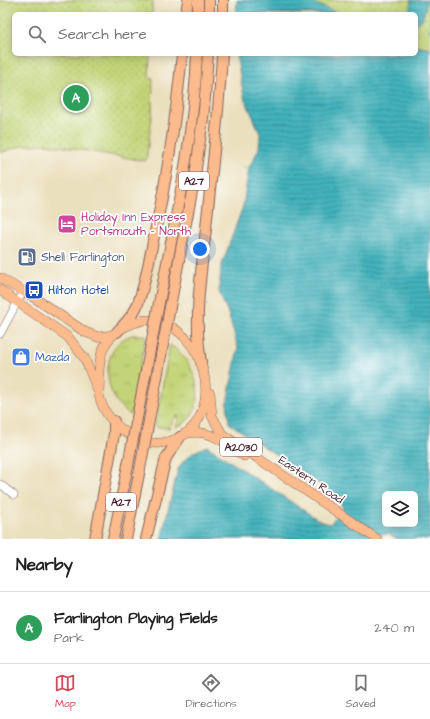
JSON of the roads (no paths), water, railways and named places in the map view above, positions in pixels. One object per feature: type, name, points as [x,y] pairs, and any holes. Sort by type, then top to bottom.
[{"type":"highway","points":[[186,12],[188,0]]},
{"type":"highway","points":[[198,0],[198,12]]},
{"type":"highway","points":[[209,0],[209,12]]},
{"type":"highway","points":[[223,0],[223,12]]},
{"type":"highway","points":[[115,333],[137,307],[144,281],[158,220],[175,121],[182,56]]},
{"type":"highway","name":"A27","points":[[113,539],[186,166],[197,56]]},
{"type":"highway","name":"A27","points":[[126,539],[195,176],[204,110],[208,56]]},
{"type":"highway","points":[[201,362],[197,328],[198,290],[216,144],[222,56]]},
{"type":"highway","points":[[95,539],[114,434],[114,421]]},
{"type":"highway","points":[[146,539],[166,458],[182,436]]},
{"type":"main road","points":[[0,278],[90,335],[102,337],[144,320],[163,322],[187,339],[201,362],[206,376],[204,403],[201,414],[194,425],[182,436],[159,443],[143,441],[129,435],[114,421],[99,394],[85,359],[74,343],[0,290]]},
{"type":"main road","points":[[99,394],[100,360],[105,344],[115,333]]},
{"type":"main road","name":"Eastern Road","points":[[206,376],[211,396],[212,416],[219,431],[366,539]]},
{"type":"main road","name":"Eastern Road","points":[[182,436],[201,432],[210,434],[377,539]]},
{"type":"street","points":[[0,334],[23,292]]},
{"type":"street","points":[[0,484],[14,495]]},
{"type":"water","points":[[237,0],[307,0],[335,12],[236,12]]},
{"type":"water","points":[[411,0],[428,0],[423,18],[418,22],[418,12],[409,12]]},
{"type":"water","points":[[418,46],[430,49],[430,539],[397,539],[388,534],[380,535],[377,533],[373,539],[161,539],[178,469],[190,455],[207,446],[320,521],[330,524],[343,508],[337,496],[229,423],[227,403],[238,348],[228,313],[219,292],[221,267],[243,206],[249,168],[259,148],[260,133],[244,97],[236,56],[418,56]]},
{"type":"waterway","points":[[244,167],[250,169]]},
{"type":"place","name":"Farlington Playing Fields","points":[[76,98]]},
{"type":"place","name":"Holiday Inn Express Portsmouth - North","points":[[67,224]]},
{"type":"place","name":"Shell Farlington","points":[[27,257]]},
{"type":"place","name":"Hilton Hotel","points":[[34,290]]},
{"type":"place","name":"Mazda","points":[[21,357]]}]
